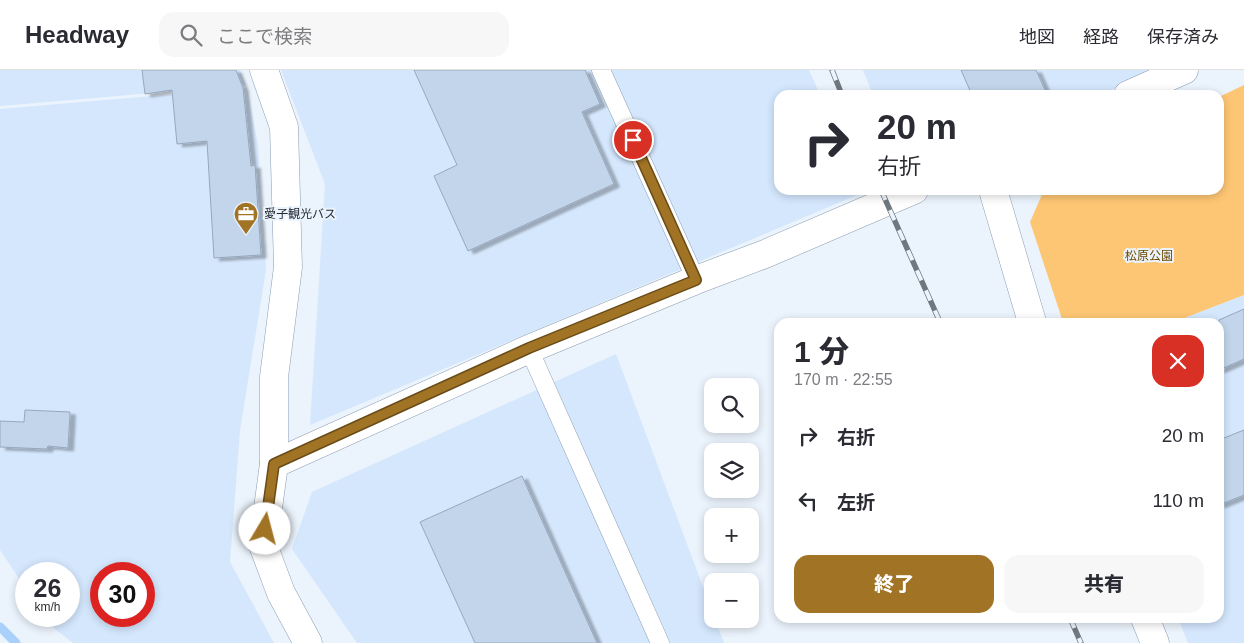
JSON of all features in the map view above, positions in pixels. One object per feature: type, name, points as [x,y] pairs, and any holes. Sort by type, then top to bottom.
[{"type":"street","points":[[264,70],[284,127],[288,267],[274,377],[274,464],[263,545],[281,593],[308,643]]},
{"type":"street","points":[[1139,90],[1184,70]]},
{"type":"street","points":[[274,464],[529,348],[773,250],[902,195]]},
{"type":"street","points":[[994,195],[1031,318]]},
{"type":"street","points":[[1147,623],[1155,643]]},
{"type":"lane","points":[[601,70],[696,280]]},
{"type":"lane","points":[[529,348],[660,643]]},
{"type":"shaded area","points":[[0,70],[240,70],[246,85],[0,106]]},
{"type":"shaded area","points":[[281,70],[809,70],[818,90],[774,90],[774,195],[857,195],[310,425],[325,184]]},
{"type":"shaded area","points":[[863,70],[1158,70],[1112,90],[871,90]]},
{"type":"shaded area","name":"愛子観光バス","points":[[247,88],[258,144],[266,270],[240,430],[230,562],[274,643],[73,643],[52,627],[80,627],[80,562],[15,562],[15,572],[0,550],[0,109]]},
{"type":"shaded area","points":[[1244,295],[1244,643],[1188,643],[1180,623],[1224,623],[1224,318],[1184,318]]},
{"type":"shaded area","points":[[616,354],[704,590],[704,628],[718,628],[724,643],[357,643],[292,549],[312,492]]},
{"type":"green space","name":"松原公園","points":[[1244,85],[1244,295],[1184,318],[1062,318],[1030,222],[1042,195],[1224,195],[1224,95]]},
{"type":"building","points":[[142,70],[236,70],[243,88],[251,166],[255,165],[261,255],[214,258],[207,141],[177,144],[172,90],[145,94]]},
{"type":"building","points":[[414,70],[585,70],[600,104],[582,112],[614,184],[468,251],[434,176],[457,165]]},
{"type":"building","points":[[961,70],[1036,70],[1045,90],[970,90]]},
{"type":"building","points":[[1244,309],[1244,359],[1224,368],[1224,318]]},
{"type":"building","points":[[25,410],[70,412],[68,448],[48,446],[47,449],[0,447],[0,421],[24,422]]},
{"type":"building","points":[[1244,430],[1244,495],[1224,503],[1224,438]]},
{"type":"building","points":[[522,476],[597,643],[475,643],[420,522]]},
{"type":"waterway","points":[[0,627],[16,643]]},
{"type":"railway","points":[[832,70],[840,90]]},
{"type":"railway","points":[[883,195],[938,318]]},
{"type":"railway","points":[[1072,623],[1081,643]]},
{"type":"place","name":"愛子観光バス","points":[[246,235]]},
{"type":"route","points":[[265,529],[274,464],[529,348],[696,280],[633,140]]}]
